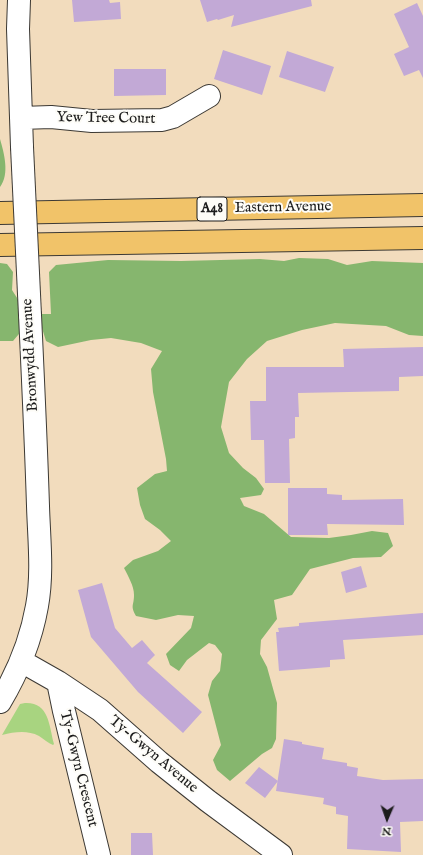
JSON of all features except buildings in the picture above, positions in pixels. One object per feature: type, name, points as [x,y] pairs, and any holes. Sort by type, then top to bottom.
[{"type":"highway","name":"Eastern Avenue","points":[[0,213],[423,205]]},
{"type":"highway","name":"A48","points":[[0,246],[423,238]]},
{"type":"street","name":"Bronwydd Avenue","points":[[0,702],[21,662],[32,628],[37,605],[39,583],[38,504],[21,118],[18,29],[19,0]]},
{"type":"street","name":"Yew Tree Court","points":[[21,118],[51,117],[92,121],[162,120],[173,117],[209,96]]},
{"type":"street","name":"Ty-Gwyn Avenue","points":[[21,662],[58,682],[100,710],[159,762],[208,801],[281,855]]},
{"type":"street","name":"Ty-Gwyn Crescent","points":[[58,682],[99,855]]},
{"type":"green space","points":[[0,139],[5,163],[5,176],[0,187]]},
{"type":"green space","points":[[299,258],[328,259],[347,265],[372,261],[423,263],[423,336],[409,335],[386,326],[335,323],[302,330],[267,341],[247,359],[229,382],[221,427],[229,453],[243,468],[256,478],[264,489],[261,495],[240,498],[244,506],[264,514],[291,537],[329,538],[372,531],[388,533],[393,546],[381,557],[353,558],[310,569],[292,595],[274,600],[277,619],[261,640],[260,654],[267,667],[277,703],[276,739],[272,748],[262,754],[230,781],[217,770],[213,760],[221,745],[208,695],[212,681],[220,671],[222,654],[215,645],[209,643],[187,660],[179,671],[170,665],[166,654],[191,628],[194,616],[178,615],[156,620],[136,616],[133,607],[133,588],[124,568],[133,560],[158,551],[171,541],[160,530],[145,519],[140,505],[137,488],[155,474],[167,471],[153,392],[151,369],[162,351],[141,343],[111,338],[91,340],[58,347],[46,341],[42,328],[42,314],[51,314],[49,272],[56,265],[108,260],[181,261],[260,259],[284,261]]},
{"type":"green space","points":[[0,263],[7,264],[13,272],[12,290],[19,301],[24,328],[13,341],[0,341]]},
{"type":"green space","points":[[25,703],[39,706],[47,716],[53,745],[39,736],[25,732],[2,735],[20,704]]}]
